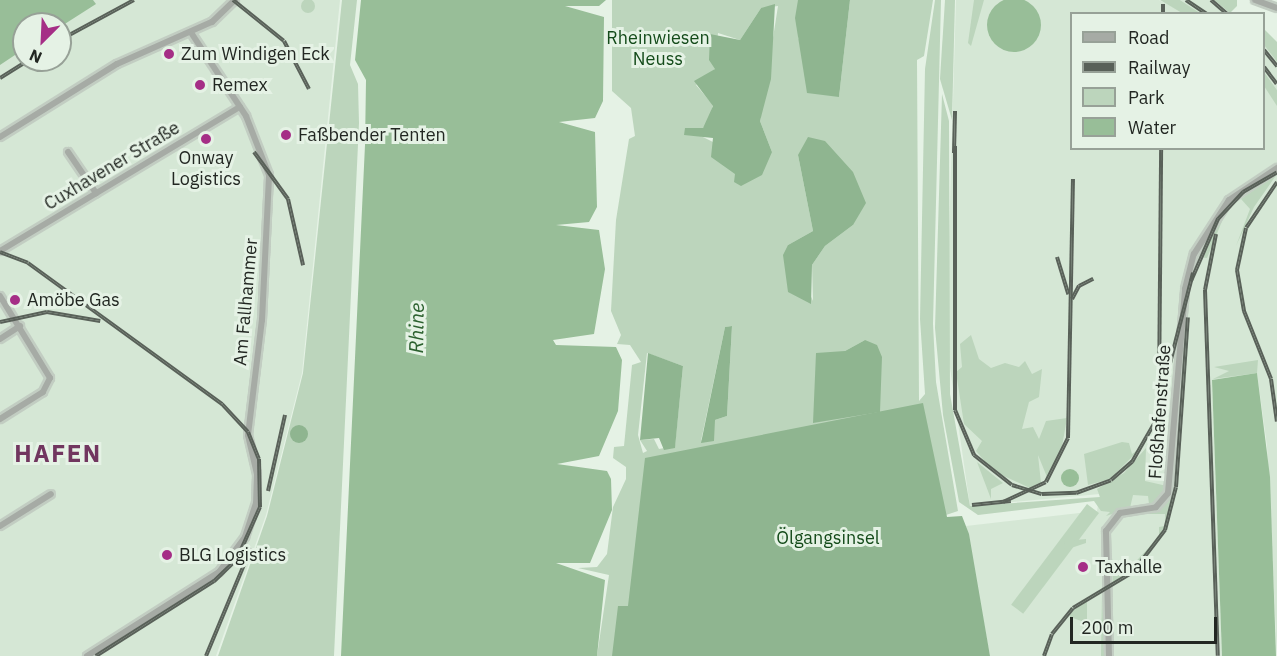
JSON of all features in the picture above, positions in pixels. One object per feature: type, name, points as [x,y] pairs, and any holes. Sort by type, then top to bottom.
[{"type":"street","points":[[0,137],[117,64],[192,34],[220,17],[235,0]]},
{"type":"street","points":[[1254,0],[1277,8]]},
{"type":"street","name":"Am Fallhammer","points":[[87,656],[211,578],[242,543],[257,497],[248,435],[262,327],[270,180],[240,106],[192,34]]},
{"type":"street","name":"Cuxhavener Straße","points":[[0,251],[240,106]]},
{"type":"street","points":[[68,152],[96,193]]},
{"type":"street","name":"Floßhafenstraße","points":[[1109,656],[1106,531],[1120,513],[1156,507],[1168,493],[1185,289],[1194,254],[1209,223],[1236,193],[1277,168]]},
{"type":"street","points":[[0,296],[48,370],[49,383],[0,419]]},
{"type":"street","points":[[0,339],[20,326]]},
{"type":"street","points":[[0,526],[51,494]]},
{"type":"shaded area","points":[[0,0],[340,0],[302,373],[266,515],[216,656],[0,656]]},
{"type":"shaded area","points":[[956,0],[1159,0],[1183,12],[1070,12],[1070,150],[1265,150],[1265,85],[1277,100],[1277,656],[1267,446],[1257,373],[1212,380],[1222,656],[990,656],[966,526],[1097,511],[1100,494],[970,506],[946,340]]},
{"type":"shaded area","points":[[1180,0],[1214,0],[1230,12],[1198,12]]},
{"type":"shaded area","points":[[1265,46],[1277,62],[1277,90],[1265,73]]},
{"type":"green space","points":[[308,-1],[313,1],[315,6],[313,11],[308,13],[303,11],[301,6],[303,1]]},
{"type":"green space","points":[[342,0],[357,0],[350,65],[358,84],[359,123],[334,656],[218,656],[267,516],[303,373]]},
{"type":"green space","name":"Rheinwiesen Neuss","points":[[612,0],[798,0],[798,38],[839,97],[850,0],[933,0],[924,56],[917,60],[919,401],[925,394],[920,319],[925,69],[935,0],[941,0],[933,324],[936,382],[958,511],[946,515],[968,656],[597,656],[609,575],[578,568],[597,567],[607,554],[613,507],[626,479],[626,467],[613,458],[614,447],[624,446],[632,365],[641,362],[630,345],[617,344],[621,335],[611,311],[616,220],[629,139],[635,136],[631,108],[612,91]],"holes":[[[778,6],[760,121],[772,152],[715,143],[685,128],[703,128],[709,120],[713,105],[696,85],[715,69],[718,33],[740,40],[761,8]],[[798,155],[853,225],[825,246],[812,265],[813,301],[788,245],[813,231]],[[732,326],[727,416],[715,420],[701,441],[725,327]],[[865,340],[814,420],[845,351]],[[647,353],[683,366],[675,446],[659,449],[654,439],[640,440],[647,451],[643,453],[638,435]]]},
{"type":"green space","points":[[798,0],[850,0],[839,97],[807,93],[795,18]]},
{"type":"green space","points":[[945,0],[955,0],[952,120],[940,79]]},
{"type":"green space","points":[[974,0],[984,0],[971,46],[968,43]]},
{"type":"green space","points":[[1160,0],[1180,0],[1198,12],[1180,12]]},
{"type":"green space","points":[[1214,0],[1237,0],[1237,6],[1229,12]]},
{"type":"green space","points":[[775,4],[771,79],[760,121],[772,152],[762,175],[741,186],[734,182],[735,174],[711,157],[713,138],[684,135],[685,128],[703,128],[713,106],[694,81],[715,69],[709,60],[710,34],[740,40],[761,8]]},
{"type":"green space","points":[[1265,30],[1277,42],[1277,62],[1265,46]]},
{"type":"green space","points":[[1265,73],[1277,90],[1277,106],[1265,88]]},
{"type":"green space","points":[[942,94],[949,121],[950,394],[970,506],[1100,497],[1097,489],[1124,473],[1146,448],[1145,481],[1167,486],[1156,502],[1140,507],[1149,504],[1148,496],[1133,495],[1130,508],[1106,516],[1110,512],[1101,511],[1094,501],[978,515],[959,502],[943,415],[935,328]]},
{"type":"green space","points":[[808,137],[825,141],[853,172],[866,203],[853,225],[825,246],[812,265],[811,304],[788,292],[783,255],[788,245],[813,231],[798,155]]},
{"type":"green space","points":[[1277,174],[1254,207],[1236,246],[1250,209],[1241,199]]},
{"type":"green space","points":[[1227,209],[1207,258],[1199,257],[1211,231]]},
{"type":"green space","points":[[732,326],[727,416],[715,420],[714,441],[701,443],[725,327]]},
{"type":"green space","points":[[971,335],[979,359],[991,368],[1005,363],[1019,367],[1025,361],[1032,374],[1042,369],[1039,397],[1029,402],[1022,429],[1033,427],[1039,439],[1046,421],[1067,418],[1060,458],[1047,477],[1038,455],[1041,483],[1032,489],[993,471],[976,451],[982,441],[964,424],[956,372],[962,367],[960,344]]},
{"type":"green space","points":[[865,340],[877,345],[882,357],[880,412],[813,423],[816,353],[845,351]]},
{"type":"green space","points":[[648,353],[683,366],[675,448],[664,450],[659,438],[640,440]]},
{"type":"green space","points":[[1258,360],[1257,373],[1213,379],[1229,371],[1214,367]]},
{"type":"green space","name":"Ölgangsinsel","points":[[923,403],[947,517],[962,516],[969,534],[990,656],[612,656],[618,606],[628,606],[645,458]]},
{"type":"green space","points":[[299,425],[307,430],[308,434],[303,442],[299,443],[291,438],[290,434],[295,426]]},
{"type":"green space","points":[[1122,442],[1129,443],[1132,454],[1142,447],[1110,479],[1088,485],[1084,454]]},
{"type":"green space","points":[[977,462],[1003,483],[991,489],[991,499]]},
{"type":"green space","points":[[1174,486],[1169,518],[1164,530],[1157,542],[1141,562],[1113,583],[1111,554],[1116,575],[1123,575],[1159,537],[1159,527],[1165,526],[1165,514],[1144,514],[1165,504]]},
{"type":"green space","points":[[1087,504],[1099,513],[1023,614],[1011,605]]},
{"type":"green space","points":[[1086,539],[1086,543],[1065,550],[1064,541]]},
{"type":"green space","points":[[1102,591],[1104,651],[1104,656],[1101,656]]},
{"type":"green space","points":[[1087,599],[1087,623],[1070,617],[1070,613]]},
{"type":"water","points":[[1006,-1],[1022,-1],[1029,2],[1037,10],[1041,20],[1041,30],[1037,40],[1029,48],[1019,52],[1009,52],[999,48],[991,40],[987,30],[987,20],[991,10]]},
{"type":"water","points":[[0,0],[93,0],[96,4],[72,19],[72,12],[12,12],[12,57],[0,65]]},
{"type":"water","name":"Rhine","points":[[361,0],[606,0],[599,6],[565,6],[604,17],[603,101],[595,118],[559,122],[595,132],[597,207],[589,222],[556,225],[599,230],[605,269],[594,334],[553,340],[556,345],[616,347],[622,360],[618,411],[599,456],[557,464],[607,471],[611,479],[612,510],[590,563],[556,563],[605,580],[597,656],[341,656],[365,145],[366,80],[355,60]]},
{"type":"water","points":[[1257,373],[1270,477],[1276,656],[1222,656],[1212,380]]},
{"type":"water","points":[[1070,469],[1076,472],[1079,478],[1076,484],[1070,487],[1064,484],[1061,478],[1064,472]]},
{"type":"railway","points":[[72,34],[134,0]]},
{"type":"railway","points":[[233,0],[284,41],[309,89]]},
{"type":"railway","points":[[1186,0],[1204,12]]},
{"type":"railway","points":[[1211,0],[1225,12]]},
{"type":"railway","points":[[1163,4],[1163,12]]},
{"type":"railway","points":[[1265,51],[1277,66]]},
{"type":"railway","points":[[1265,68],[1277,84]]},
{"type":"railway","points":[[0,78],[12,71]]},
{"type":"railway","points":[[954,153],[955,111]]},
{"type":"railway","points":[[955,146],[955,410],[974,455],[1012,485],[1042,494],[1076,493],[1111,480],[1132,462],[1155,422],[1193,273]]},
{"type":"railway","points":[[1159,393],[1161,150]]},
{"type":"railway","points":[[254,152],[288,199],[303,265]]},
{"type":"railway","points":[[1191,281],[1218,219],[1243,192],[1277,172]]},
{"type":"railway","points":[[1003,502],[1046,482],[1068,438],[1073,179]]},
{"type":"railway","points":[[1277,182],[1246,228],[1237,270],[1244,311],[1271,379],[1277,422]]},
{"type":"railway","points":[[1216,234],[1205,290],[1218,656]]},
{"type":"railway","points":[[0,252],[28,263],[222,404],[248,432],[259,459],[260,507],[237,559],[214,581],[96,656]]},
{"type":"railway","points":[[1057,257],[1068,294]]},
{"type":"railway","points":[[1072,299],[1079,286],[1093,279]]},
{"type":"railway","points":[[0,322],[47,312],[100,321]]},
{"type":"railway","points":[[1044,656],[1052,634],[1073,608],[1133,572],[1165,530],[1176,487],[1188,317]]},
{"type":"railway","points":[[268,491],[285,415]]},
{"type":"railway","points":[[972,505],[1011,501]]},
{"type":"railway","points":[[206,656],[251,548]]},
{"type":"place","name":"Zum Windigen Eck","points":[[169,54]]},
{"type":"place","name":"Remex","points":[[200,85]]},
{"type":"place","name":"Faßbender Tenten","points":[[286,135]]},
{"type":"place","name":"Onway Logistics","points":[[206,139]]},
{"type":"place","name":"Amöbe Gas","points":[[15,300]]},
{"type":"place","name":"BLG Logistics","points":[[167,555]]},
{"type":"place","name":"Taxhalle","points":[[1083,567]]},
{"type":"district","name":"HAFEN","points":[[58,454]]}]
